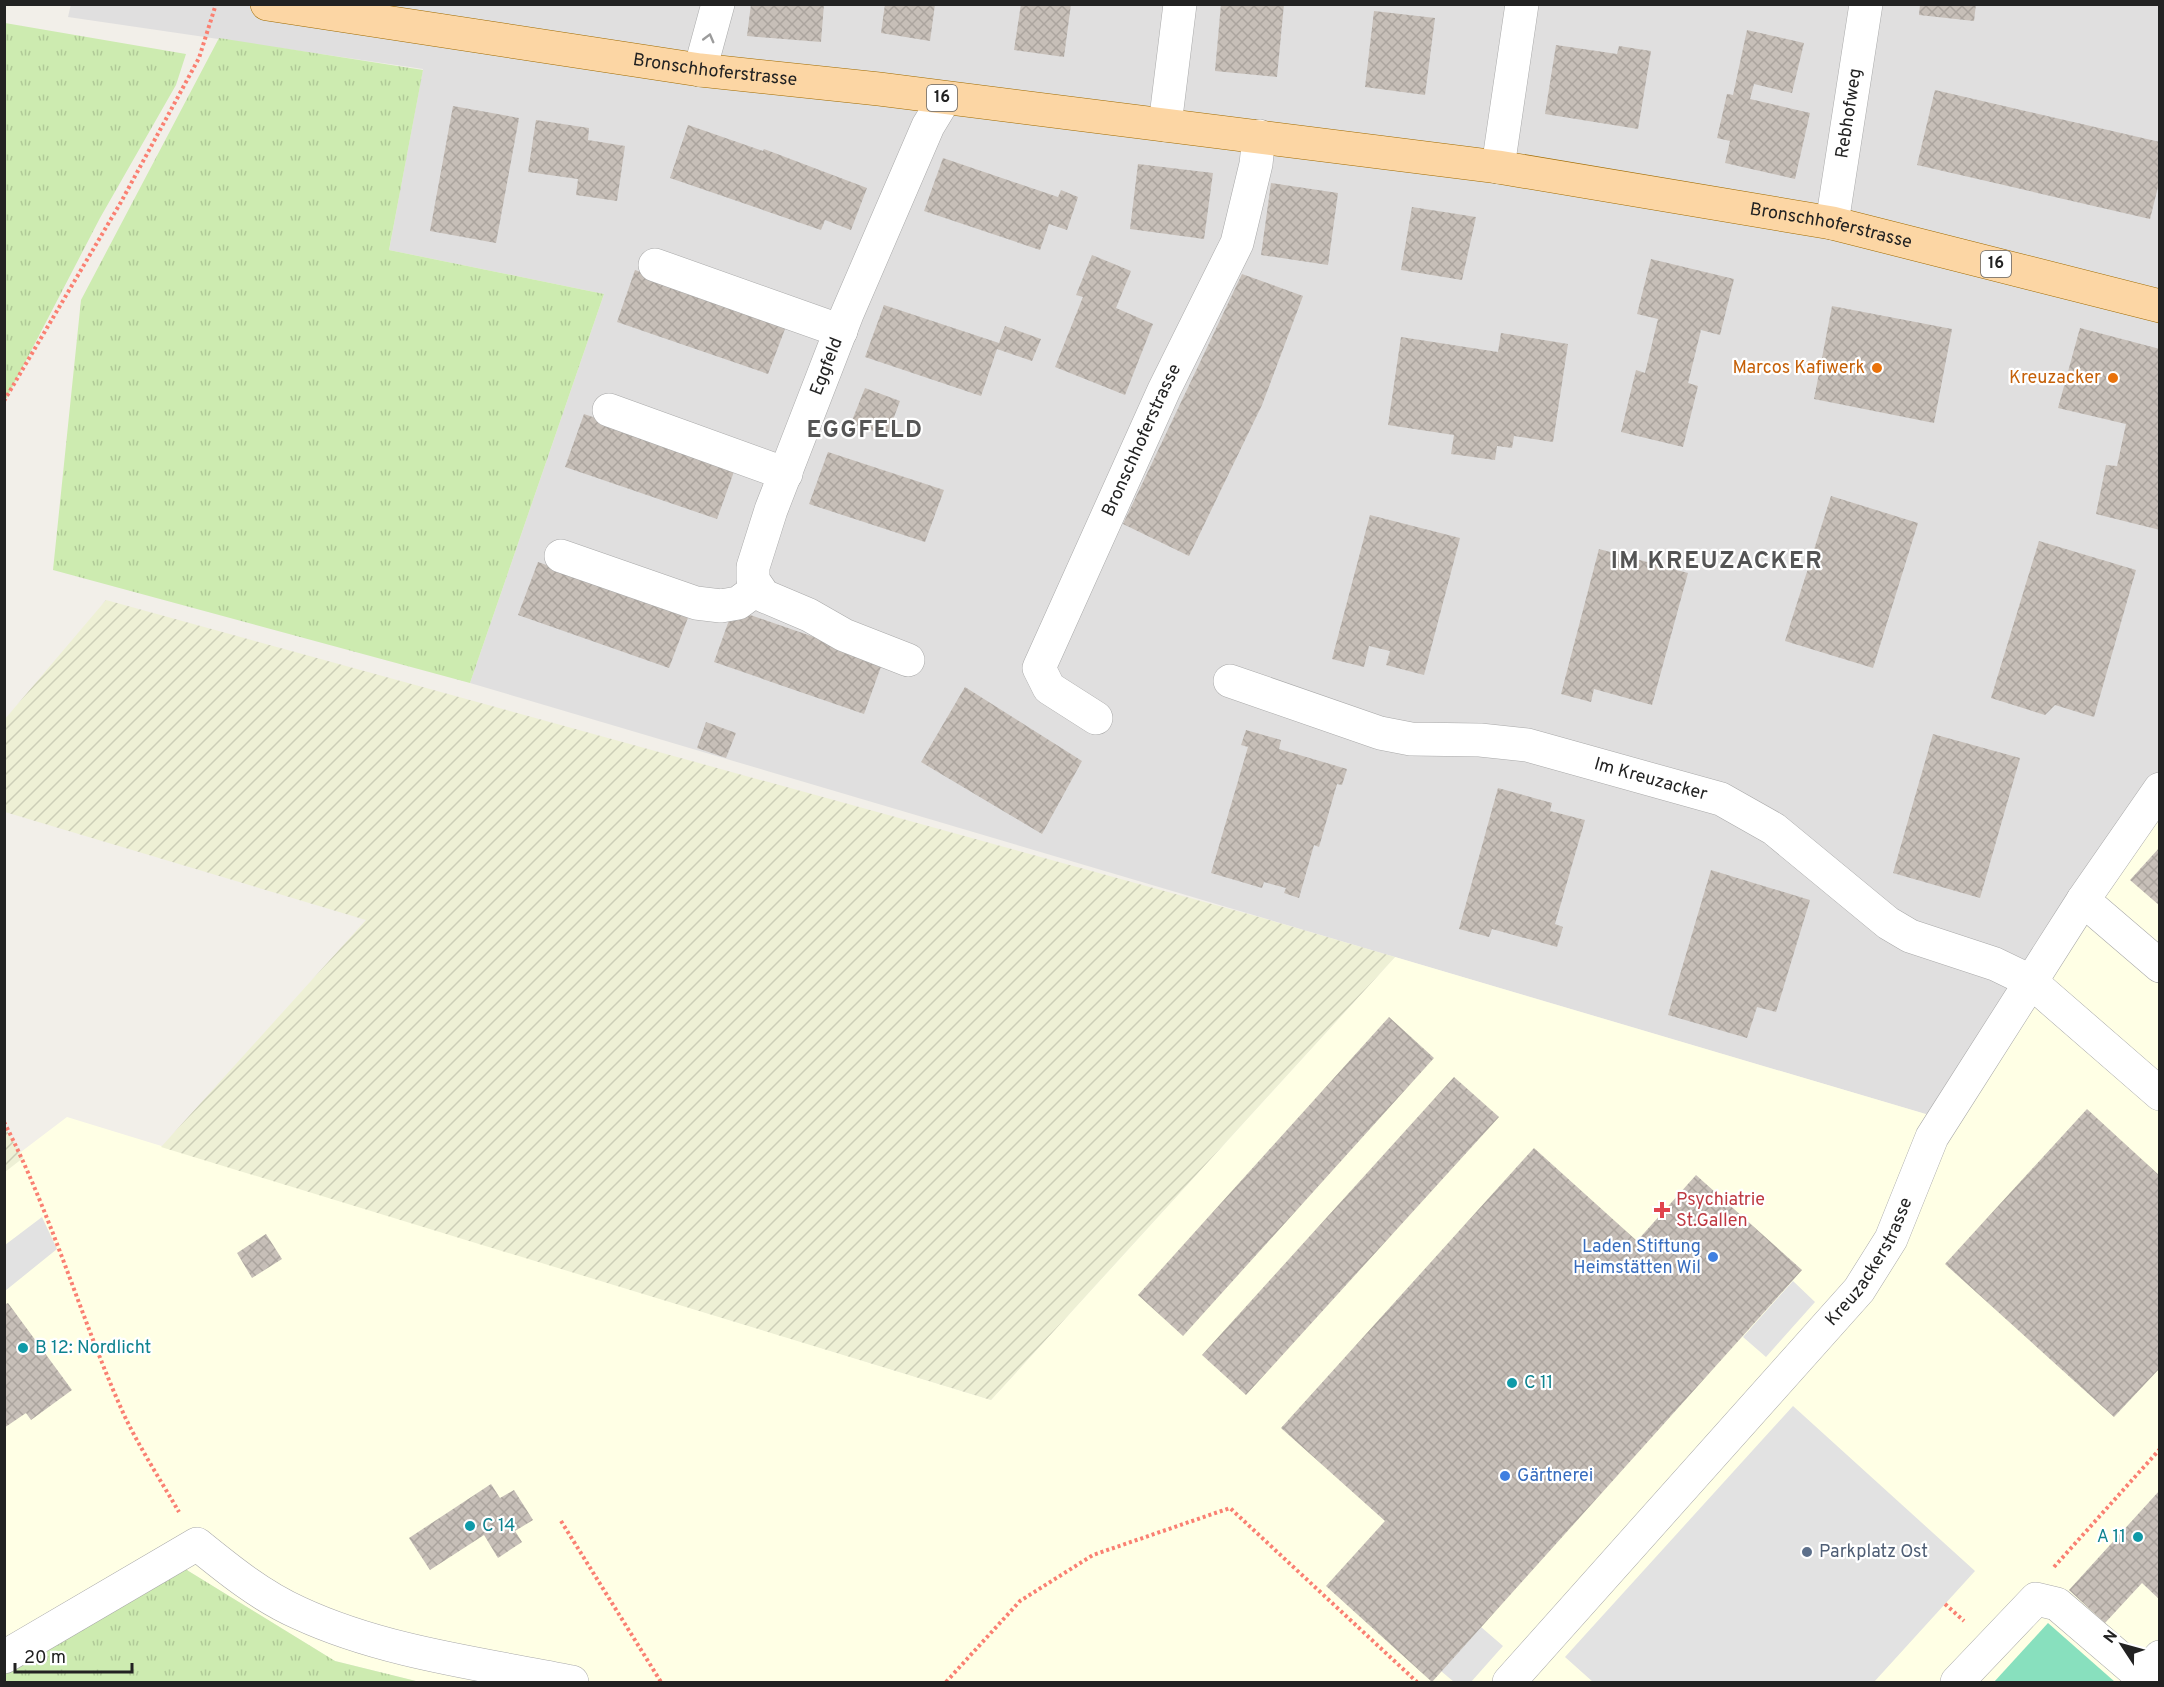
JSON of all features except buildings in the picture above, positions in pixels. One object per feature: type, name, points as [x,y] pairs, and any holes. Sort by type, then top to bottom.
[{"type":"main road","name":"Bronschhoferstrasse","points":[[267,4],[700,70],[1259,136],[1498,167],[1832,223],[2160,306]]},
{"type":"street","points":[[700,70],[718,4]]},
{"type":"street","points":[[1165,125],[1180,4]]},
{"type":"street","points":[[1498,167],[1522,4]]},
{"type":"street","name":"Rebhofweg","points":[[1832,223],[1866,4]]},
{"type":"street","name":"Eggfeld","points":[[757,589],[753,580],[753,567],[786,474],[841,331],[928,126],[945,98]]},
{"type":"street","name":"Bronschhoferstrasse","points":[[1096,718],[1049,688],[1039,668],[1164,390],[1237,243],[1256,164],[1259,136]]},
{"type":"street","points":[[655,265],[841,331]]},
{"type":"street","points":[[609,410],[786,474]]},
{"type":"street","points":[[561,556],[696,603],[721,606],[738,603],[757,589],[775,602],[809,615],[844,635],[908,660]]},
{"type":"street","name":"Im Kreuzacker","points":[[1230,681],[1380,732],[1411,739],[1480,740],[1527,745],[1721,799],[1774,829],[1888,923],[1910,936],[1995,964],[2030,981],[2160,1095]]},
{"type":"street","name":"Kreuzackerstrasse","points":[[1526,1677],[1859,1290],[1891,1239],[1932,1137],[2083,900],[2160,789]]},
{"type":"street","points":[[2083,900],[2160,966]]},
{"type":"street","points":[[4,1657],[197,1544],[271,1598],[339,1629],[405,1647],[572,1683]]},
{"type":"street","points":[[1958,1683],[2036,1599],[2057,1604],[2150,1672]]},
{"type":"path","points":[[4,401],[121,202],[199,58],[216,4]]},
{"type":"path","points":[[4,1122],[48,1216],[90,1331],[126,1418],[197,1544]]},
{"type":"path","points":[[2036,1599],[2046,1576],[2160,1449]]},
{"type":"path","points":[[946,1683],[1020,1601],[1093,1555],[1230,1508],[1417,1683]]},
{"type":"path","points":[[561,1521],[661,1683]]},
{"type":"shaded area","points":[[71,4],[2159,5],[2159,813],[1956,1123],[470,683],[604,294],[389,250],[423,69],[68,17]]},
{"type":"shaded area","points":[[106,600],[1259,917],[1395,957],[991,1400],[161,1147],[366,920],[5,812],[5,719]]},
{"type":"shaded area","name":"Psychiatrie St.Gallen","points":[[2159,813],[2159,1682],[420,1682],[335,1661],[164,1556],[5,1641],[5,1164],[67,1117],[991,1400],[1395,957],[1956,1123]]},
{"type":"shaded area","points":[[4,1126],[23,1158],[5,1172],[4,1172]]},
{"type":"shaded area","points":[[42,1217],[57,1249],[5,1291],[5,1245]]},
{"type":"shaded area","points":[[1793,1281],[1815,1302],[1766,1357],[1743,1337]]},
{"type":"shaded area","name":"Parkplatz Ost","points":[[1793,1406],[1975,1571],[1874,1682],[1593,1682],[1565,1657]]},
{"type":"shaded area","points":[[1481,1627],[1503,1646],[1471,1682],[1454,1682],[1441,1671]]},
{"type":"green space","points":[[5,23],[186,54],[176,85],[100,218],[5,401]]},
{"type":"green space","points":[[219,38],[423,70],[389,250],[604,294],[470,683],[53,570],[81,300]]},
{"type":"green space","points":[[164,1556],[335,1661],[420,1682],[5,1682],[5,1655]]},
{"type":"green space","points":[[2048,1623],[2115,1682],[1994,1682]]},
{"type":"place","name":"Marcos Kafiwerk","points":[[1877,368]]},
{"type":"place","name":"Kreuzacker","points":[[2113,378]]},
{"type":"place","name":"Psychiatrie St.Gallen","points":[[1662,1210]]},
{"type":"place","name":"Laden Stiftung Heimstätten Wil","points":[[1713,1257]]},
{"type":"place","name":"B 12: Nordlicht","points":[[23,1348]]},
{"type":"place","name":"C 11","points":[[1512,1383]]},
{"type":"place","name":"Gärtnerei","points":[[1505,1476]]},
{"type":"place","name":"C 14","points":[[470,1526]]},
{"type":"place","name":"A 11","points":[[2138,1537]]},
{"type":"place","name":"Parkplatz Ost","points":[[1807,1552]]},
{"type":"district","name":"EGGFELD","points":[[865,431]]},
{"type":"district","name":"IM KREUZACKER","points":[[1717,562]]}]
